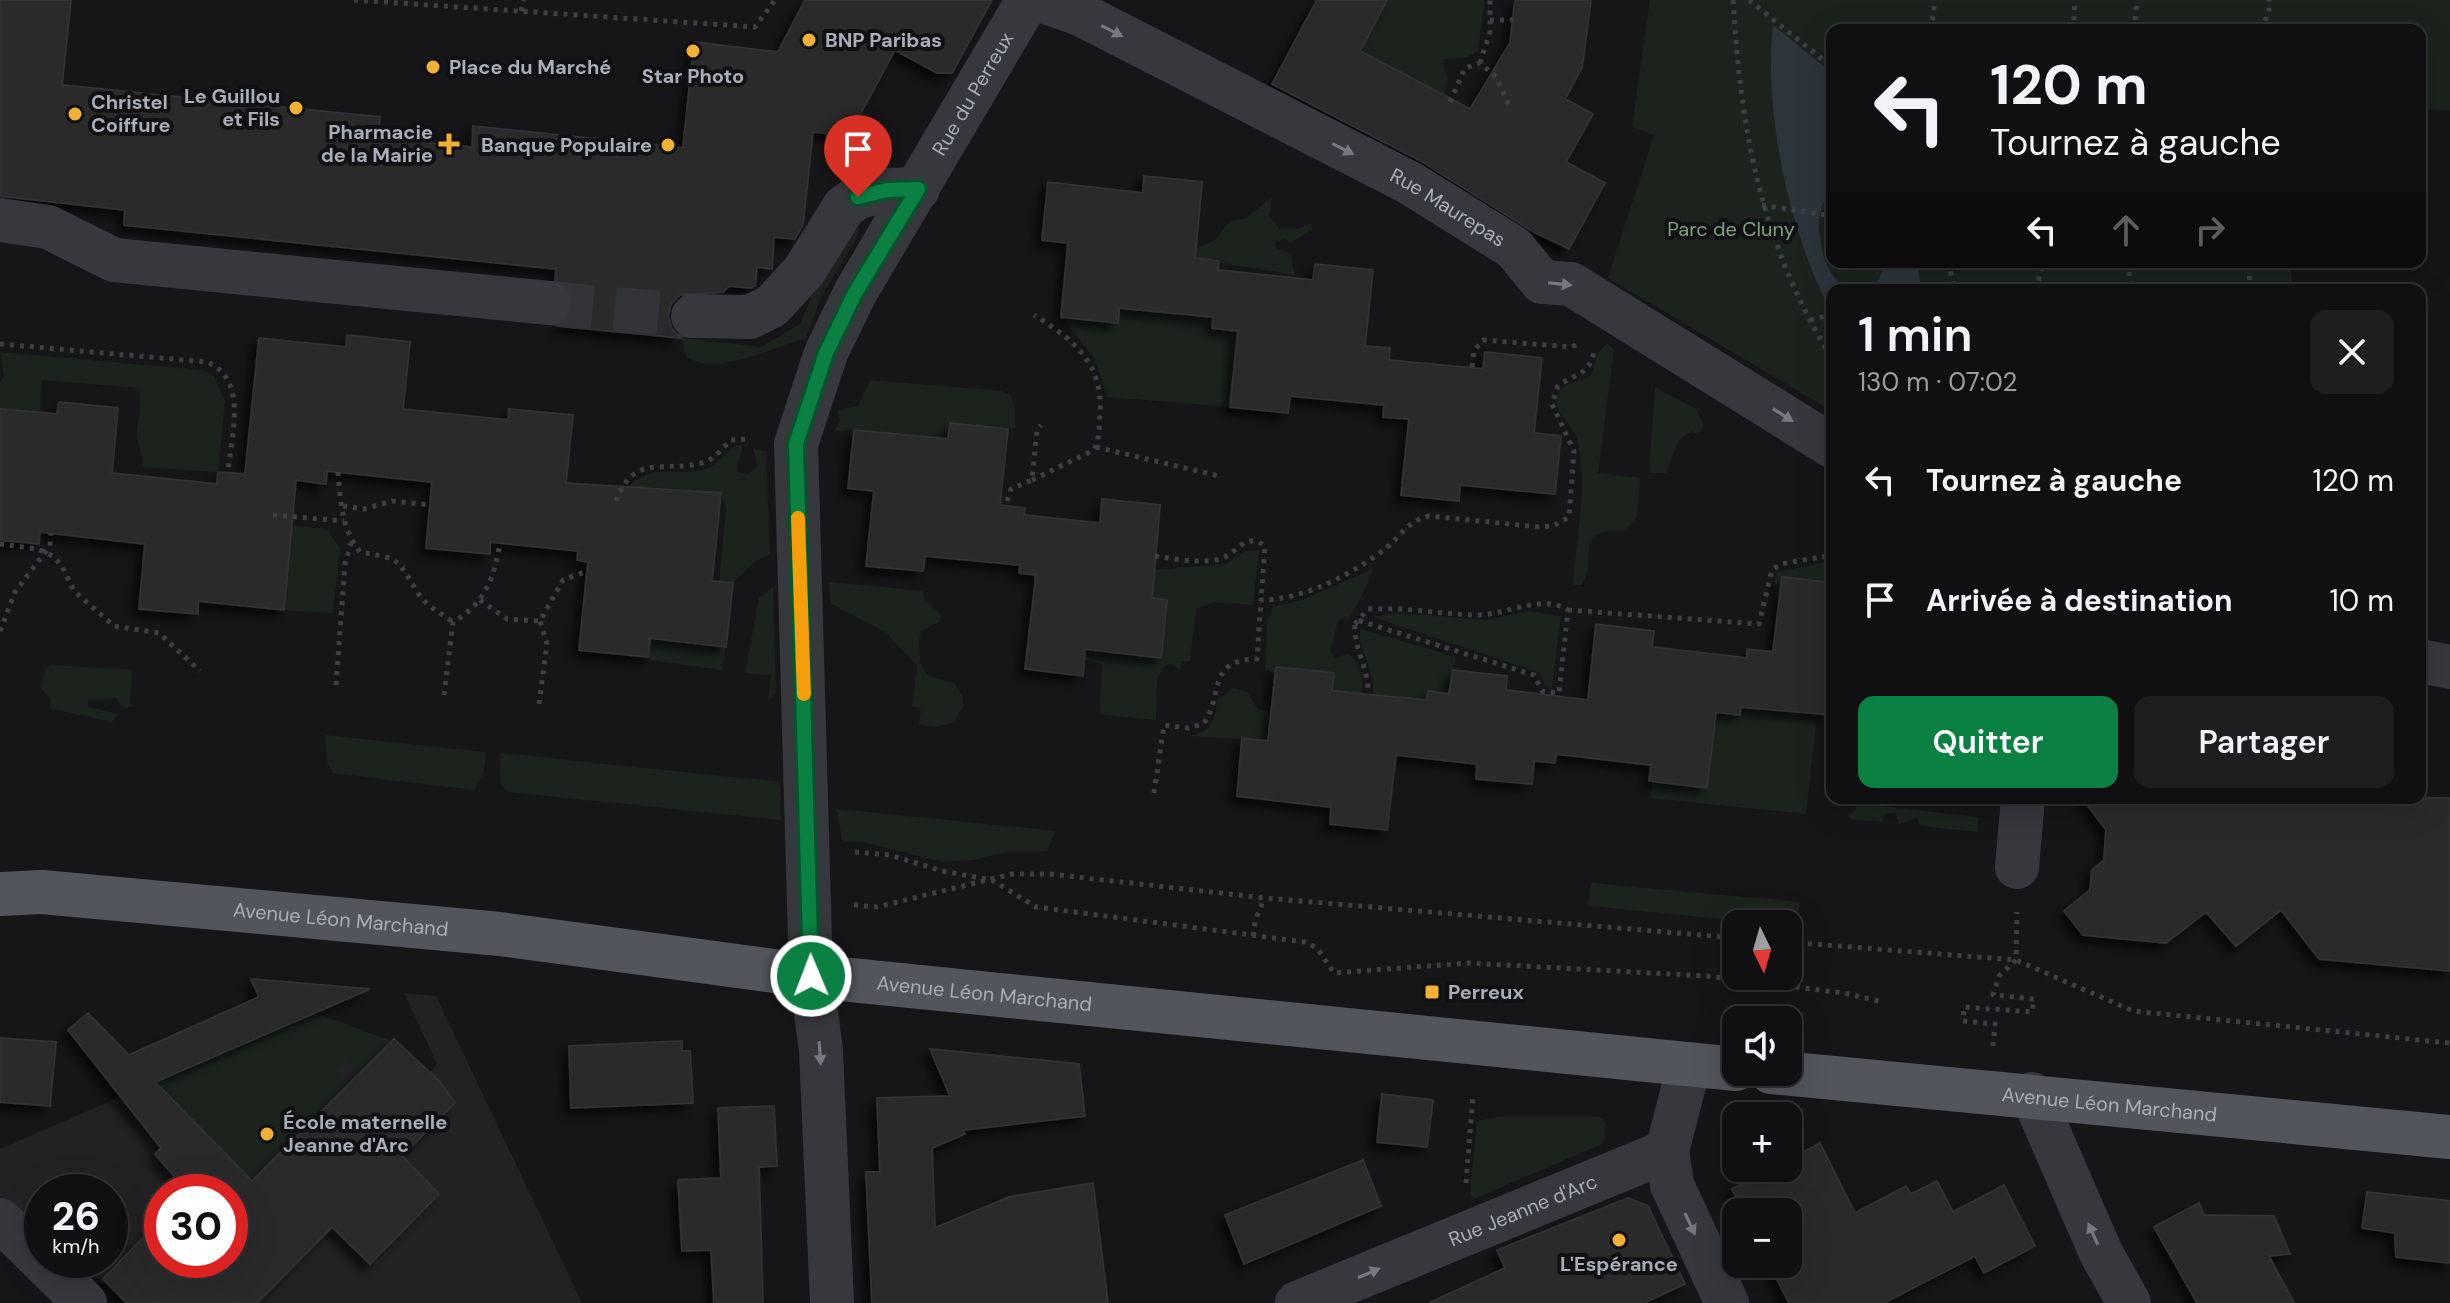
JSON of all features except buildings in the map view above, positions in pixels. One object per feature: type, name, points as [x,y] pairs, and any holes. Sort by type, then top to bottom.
[{"type":"main road","name":"Avenue Léon Marchand","points":[[0,873],[21,893],[500,934],[811,976],[1722,1068]]},
{"type":"main road","name":"Avenue Léon Marchand","points":[[1802,1075],[2032,1094],[2450,1137]]},
{"type":"street","name":"Rue du Perreux","points":[[832,1303],[821,1050],[811,976],[796,444],[826,353],[849,305],[1028,0]]},
{"type":"street","name":"Rue Maurepas","points":[[1040,0],[1080,14],[1410,183],[1514,248],[1542,282],[1571,284],[1826,442]]},
{"type":"street","points":[[693,316],[750,317],[772,306],[804,271],[844,207],[858,197],[887,190],[918,189]]},
{"type":"street","points":[[0,220],[48,227],[114,260],[549,303]]},
{"type":"street","points":[[2426,662],[2450,667]]},
{"type":"street","points":[[2017,867],[2022,804]]},
{"type":"street","points":[[1689,1066],[1667,1151],[1672,1185],[1727,1303]]},
{"type":"street","points":[[2032,1094],[2101,1253],[2129,1303]]},
{"type":"street","name":"Rue Jeanne d'Arc","points":[[1309,1301],[1667,1151]]},
{"type":"street","points":[[0,1220],[85,1303]]},
{"type":"path","points":[[354,0],[755,27],[775,0]]},
{"type":"path","points":[[521,11],[524,0]]},
{"type":"path","points":[[1480,63],[1488,40],[1490,0]]},
{"type":"path","points":[[1733,0],[1737,72],[1761,205],[1810,320],[1826,344]]},
{"type":"path","points":[[1749,0],[1826,62]]},
{"type":"path","points":[[1932,24],[1935,0]]},
{"type":"path","points":[[2073,24],[2075,0]]},
{"type":"path","points":[[2135,24],[2137,0]]},
{"type":"path","points":[[2264,24],[2269,12],[2269,0]]},
{"type":"path","points":[[1490,20],[1513,20]]},
{"type":"path","points":[[1450,102],[1465,68],[1480,63]]},
{"type":"path","points":[[1480,63],[1496,77],[1510,107]]},
{"type":"path","points":[[1761,205],[1826,215]]},
{"type":"path","points":[[1034,315],[1076,343],[1091,364],[1101,396],[1096,447]]},
{"type":"path","points":[[1810,320],[1826,316]]},
{"type":"path","points":[[1261,600],[1287,597],[1350,571],[1384,550],[1413,519],[1429,516],[1539,527],[1553,526],[1569,517],[1574,451],[1552,404],[1558,386],[1591,366],[1593,343],[1571,347],[1483,340],[1474,351],[1472,367]]},
{"type":"path","points":[[0,344],[207,362],[216,366],[234,391],[228,472]]},
{"type":"path","points":[[1032,480],[1037,430],[1041,425]]},
{"type":"path","points":[[616,501],[624,483],[639,472],[660,465],[706,462],[731,440],[796,444]]},
{"type":"path","points":[[1007,501],[1011,489],[1096,447],[1219,476]]},
{"type":"path","points":[[338,472],[344,521],[352,542],[360,552],[389,557],[401,564],[429,605],[453,622]]},
{"type":"path","points":[[343,506],[364,509],[392,501],[430,505]]},
{"type":"path","points":[[273,515],[344,521]]},
{"type":"path","points":[[0,631],[15,592],[50,546],[51,534]]},
{"type":"path","points":[[1154,793],[1164,725],[1188,728],[1203,724],[1221,676],[1235,662],[1257,659],[1265,546],[1257,540],[1248,540],[1221,559],[1200,561],[1155,556]]},
{"type":"path","points":[[336,685],[345,564],[352,542]]},
{"type":"path","points":[[444,695],[453,622],[480,600],[495,573],[500,543]]},
{"type":"path","points":[[0,544],[45,552],[62,566],[74,591],[114,626],[123,630],[159,633],[200,671]]},
{"type":"path","points":[[1368,693],[1366,667],[1354,637],[1355,624],[1368,609],[1425,609],[1476,615],[1536,604],[1568,610],[1759,624],[1772,570],[1781,564],[1826,556]]},
{"type":"path","points":[[539,704],[547,644],[540,621],[563,580],[587,571]]},
{"type":"path","points":[[480,600],[507,619],[540,621]]},
{"type":"path","points":[[1355,624],[1360,621],[1375,624],[1534,675],[1542,691],[1559,693],[1568,610]]},
{"type":"path","points":[[847,852],[890,855],[942,871],[992,880],[1036,907],[1312,944],[1325,956],[1334,973],[1469,963],[1706,976],[1844,993],[1883,1002]]},
{"type":"path","points":[[811,894],[867,908],[1012,874],[1050,874],[1265,898],[1722,937]]},
{"type":"path","points":[[1253,936],[1255,921],[1265,898]]},
{"type":"path","points":[[1802,943],[2016,960],[2133,1011],[2450,1043]]},
{"type":"path","points":[[1992,1054],[1995,1024],[1963,1021],[1964,1007],[2032,1012],[2034,999],[1993,995],[1999,976],[2016,960]]},
{"type":"path","points":[[1465,1194],[1473,1095]]},
{"type":"shaded area","points":[[1773,25],[1826,68],[1826,199],[1820,213],[1819,228],[1826,268],[1840,284],[1826,284],[1826,301],[1804,248],[1783,173],[1772,96]]},
{"type":"shaded area","points":[[1883,268],[1917,268],[1921,284],[1873,284],[1878,281]]},
{"type":"shaded area","name":"École maternelle Jeanne d'Arc","points":[[404,993],[436,996],[582,1303],[124,1303],[98,1278],[128,1278],[128,1174],[24,1174],[24,1215],[0,1196],[0,1149],[314,1013],[392,1041],[430,1072],[437,1064]]},
{"type":"green space","points":[[1387,0],[1485,0],[1478,51],[1466,58],[1442,59],[1448,79],[1443,98],[1360,51]]},
{"type":"green space","name":"Parc de Cluny","points":[[1650,0],[2450,0],[2450,110],[2426,109],[2426,24],[1826,24],[1826,268],[2291,268],[2292,284],[1826,284],[1826,407],[1608,278],[1654,135],[1632,127]]},
{"type":"green space","points":[[1272,197],[1269,216],[1280,229],[1298,229],[1311,223],[1312,229],[1290,243],[1284,238],[1275,243],[1275,247],[1290,254],[1295,275],[1192,258],[1193,250],[1215,240],[1230,221],[1247,218]]},
{"type":"green space","points":[[855,223],[859,232],[856,240],[822,295],[806,338],[729,362],[698,362],[686,356],[682,338],[761,347],[800,324],[821,276]]},
{"type":"green space","points":[[1120,305],[1213,317],[1241,331],[1230,407],[1108,397],[1094,358],[1061,317],[1117,323]]},
{"type":"green space","points":[[1607,343],[1614,350],[1598,473],[1640,478],[1637,517],[1624,531],[1608,531],[1592,539],[1587,574],[1582,585],[1573,585],[1582,495],[1581,459],[1576,436],[1559,409],[1557,398],[1562,388],[1591,375],[1598,353]]},
{"type":"green space","points":[[0,352],[202,370],[214,376],[225,401],[218,472],[142,467],[137,436],[140,406],[137,388],[42,380],[40,413],[0,409],[0,382],[4,376]]},
{"type":"green space","points":[[870,380],[1001,391],[1010,395],[1015,406],[1015,428],[950,423],[947,443],[854,429],[834,432],[840,421],[838,410],[858,406]]},
{"type":"green space","points":[[1655,387],[1696,409],[1704,426],[1698,435],[1692,431],[1679,440],[1666,473],[1649,473]]},
{"type":"green space","points":[[736,445],[742,445],[738,472],[749,474],[758,465],[753,448],[766,452],[770,554],[756,561],[733,583],[719,582],[726,509],[721,493],[652,487],[650,504],[628,488],[655,472],[706,469]]},
{"type":"green space","points":[[272,524],[327,529],[340,549],[333,613],[284,610]]},
{"type":"green space","points":[[1259,550],[1253,605],[1214,602],[1196,609],[1190,661],[1181,661],[1181,670],[1170,664],[1162,667],[1157,680],[1156,720],[1100,714],[1102,664],[1084,660],[1086,647],[1161,658],[1167,600],[1149,597],[1154,570],[1226,564],[1244,551]]},
{"type":"green space","points":[[1826,562],[1826,582],[1782,577],[1778,603],[1774,584],[1777,572]]},
{"type":"green space","points":[[1373,569],[1351,616],[1347,621],[1346,616],[1338,621],[1330,652],[1335,659],[1348,653],[1356,662],[1362,693],[1332,692],[1333,673],[1276,667],[1275,673],[1265,670],[1267,620],[1274,606],[1302,600]]},
{"type":"green space","points":[[829,582],[922,591],[925,600],[941,615],[940,621],[922,631],[919,640],[920,665],[928,675],[955,684],[963,698],[963,707],[954,722],[938,727],[919,725],[921,708],[912,707],[917,666],[885,632],[830,603]]},
{"type":"green space","points":[[773,587],[776,691],[768,701],[771,675],[745,673],[759,598]]},
{"type":"green space","points":[[1529,611],[1561,616],[1552,688],[1546,687],[1540,673],[1373,617],[1392,613],[1487,620]]},
{"type":"green space","points":[[1361,629],[1456,657],[1449,694],[1428,691],[1427,700],[1373,694],[1360,641]]},
{"type":"green space","points":[[650,638],[726,646],[722,670],[649,660]]},
{"type":"green space","points":[[51,665],[132,670],[130,704],[135,706],[122,709],[117,698],[88,700],[88,707],[118,714],[112,722],[49,708],[51,699],[40,687],[46,668]]},
{"type":"green space","points":[[1234,688],[1247,692],[1258,709],[1271,712],[1271,741],[1189,736],[1211,724],[1218,699]]},
{"type":"green space","points":[[1741,707],[1817,715],[1806,814],[1650,798],[1652,782],[1707,788],[1713,712],[1740,715]]},
{"type":"green space","points":[[325,735],[486,752],[484,772],[474,790],[333,773],[327,762]]},
{"type":"green space","points":[[500,753],[780,782],[781,820],[508,792],[501,786]]},
{"type":"green space","points":[[1852,804],[1978,817],[1978,832],[1920,826],[1917,817],[1899,824],[1895,812],[1885,814],[1883,822],[1852,819],[1848,816],[1857,808]]},
{"type":"green space","points":[[837,809],[1056,831],[1047,851],[1010,851],[973,860],[942,862],[868,843],[842,841]]},
{"type":"green space","points":[[1591,883],[1800,902],[1799,910],[1722,910],[1722,919],[1588,906]]},
{"type":"green space","points":[[314,1013],[392,1041],[360,1073],[346,1058],[334,1072],[348,1085],[252,1181],[155,1082]]},
{"type":"green space","points":[[1499,1117],[1599,1117],[1605,1122],[1604,1143],[1474,1199],[1470,1193],[1477,1121]]},
{"type":"tunnel","points":[[549,303],[693,316]]},
{"type":"slow traffic","points":[[798,518],[804,694]]},
{"type":"place","name":"BNP Paribas","points":[[809,40]]},
{"type":"place","name":"Star Photo","points":[[693,51]]},
{"type":"place","name":"Place du Marché","points":[[433,67]]},
{"type":"place","name":"Le Guillou et Fils","points":[[296,108]]},
{"type":"place","name":"Christel Coiffure","points":[[75,114]]},
{"type":"place","name":"Pharmacie de la Mairie","points":[[449,144]]},
{"type":"place","name":"Banque Populaire","points":[[668,145]]},
{"type":"place","name":"Perreux","points":[[1432,992]]},
{"type":"place","name":"École maternelle Jeanne d'Arc","points":[[267,1134]]},
{"type":"place","name":"L'Espérance","points":[[1619,1240]]},
{"type":"route","points":[[811,976],[811,880],[796,444],[826,353],[855,293],[918,189],[887,190],[858,197]]}]
